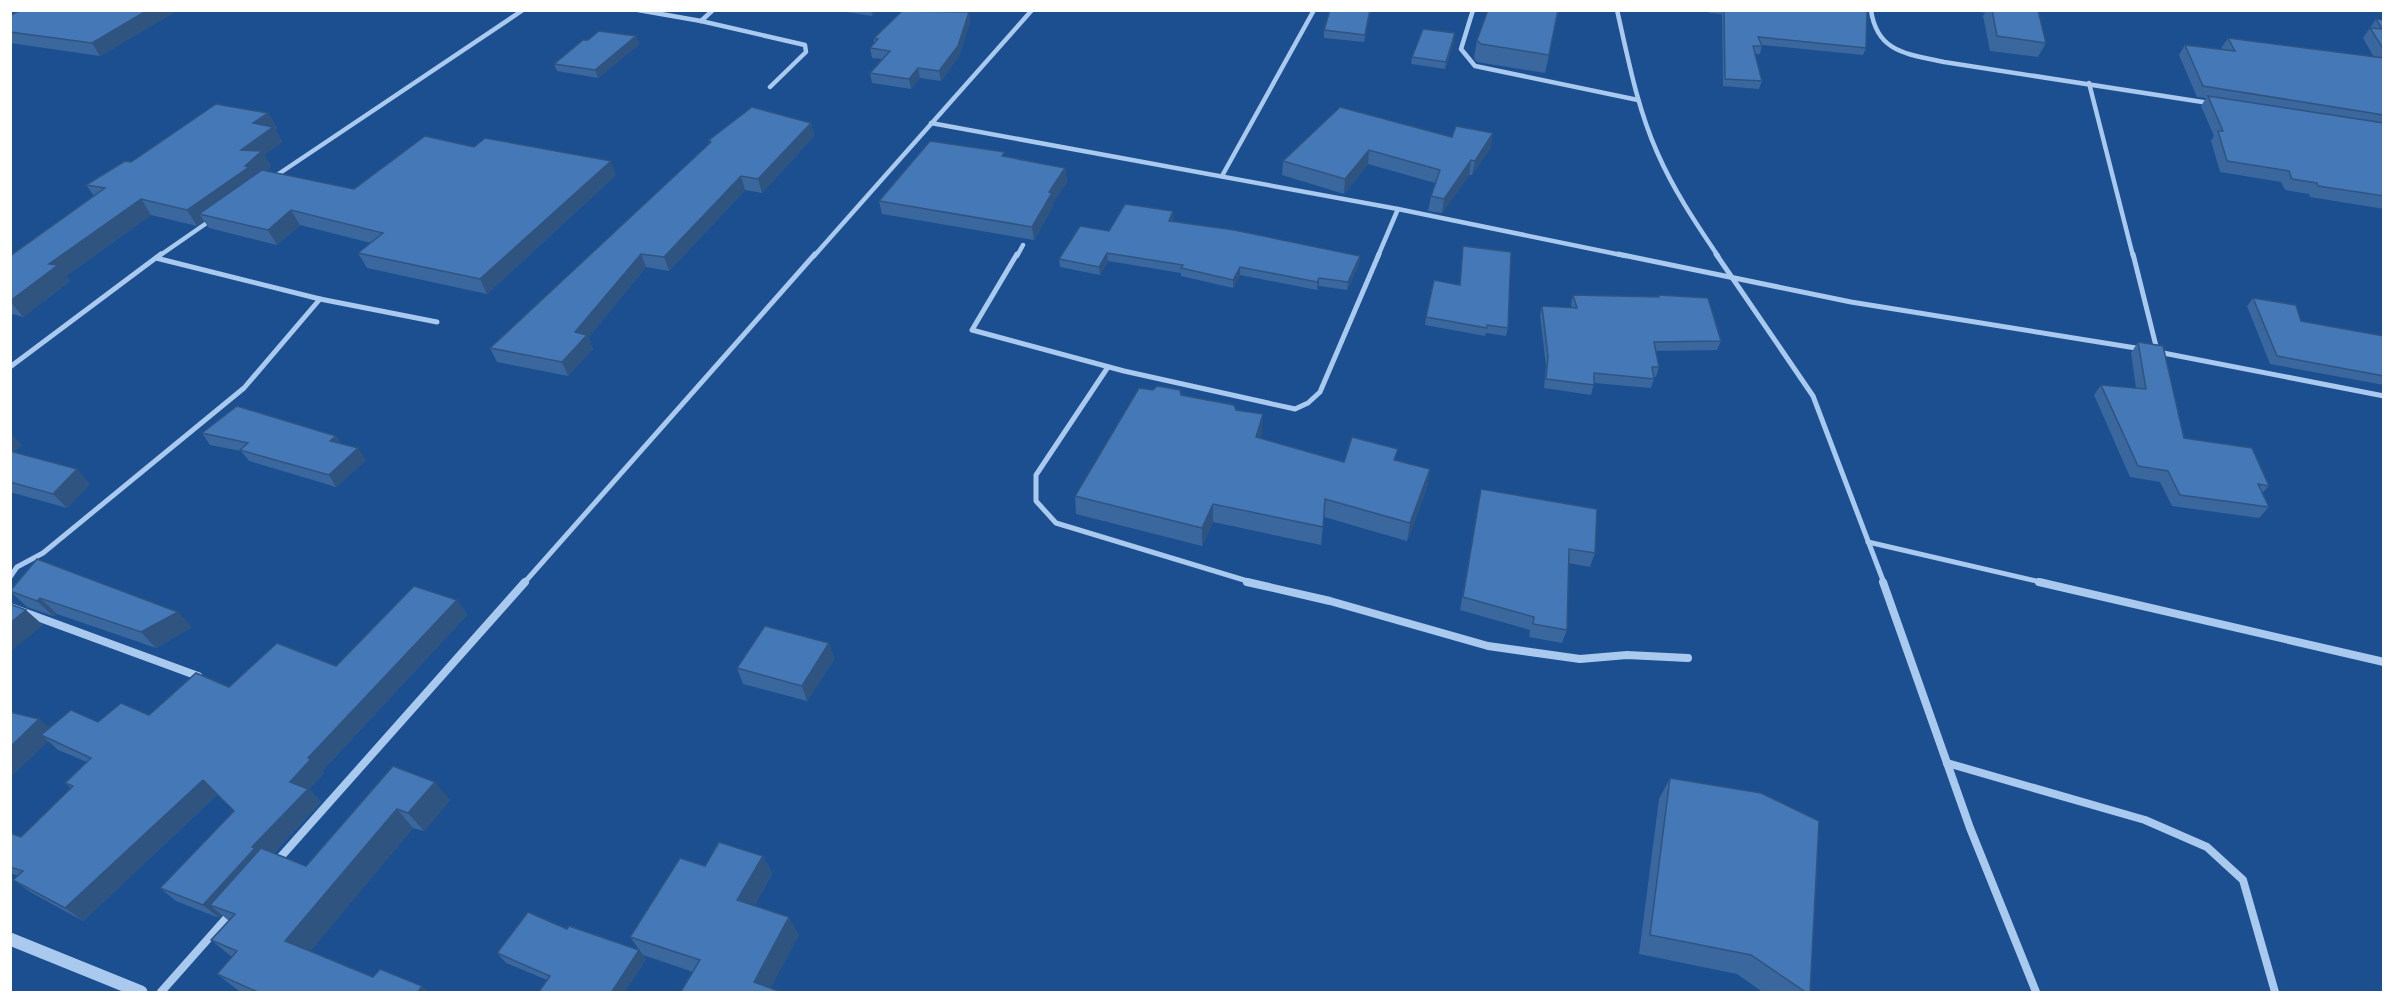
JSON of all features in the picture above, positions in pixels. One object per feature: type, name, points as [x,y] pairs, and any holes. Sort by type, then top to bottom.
[{"type":"street","points":[[271,179],[523,10]]},
{"type":"street","points":[[638,10],[700,21],[805,45],[806,52],[770,87]]},
{"type":"street","points":[[700,21],[713,10]]},
{"type":"street","points":[[272,867],[1032,10]]},
{"type":"street","points":[[1222,176],[1314,10]]},
{"type":"street","points":[[1473,10],[1461,49],[1475,66],[1638,100]]},
{"type":"street","points":[[1617,10],[1638,100],[1656,151],[1683,205],[1813,396],[1868,542],[1970,828],[2036,993]]},
{"type":"street","points":[[1871,10],[1872,24],[1883,44],[1905,53],[1944,63],[2089,83],[2216,105]]},
{"type":"street","points":[[2089,83],[2158,352]]},
{"type":"street","points":[[931,123],[1398,210],[1851,302],[2158,352],[2384,396]]},
{"type":"street","points":[[1023,245],[972,330],[1108,367],[1295,409],[1308,403],[1320,392],[1398,210]]},
{"type":"street","points":[[10,367],[156,258],[214,218]]},
{"type":"street","points":[[156,258],[320,299],[437,322]]},
{"type":"street","points":[[10,577],[17,567],[43,553],[244,388],[320,299]]},
{"type":"street","points":[[1108,367],[1036,475],[1036,501],[1056,524],[1236,579],[1330,601],[1488,646],[1580,659],[1627,655],[1688,657]]},
{"type":"street","points":[[1868,542],[2384,662]]},
{"type":"street","points":[[10,607],[198,676]]},
{"type":"street","points":[[1947,763],[2145,820],[2207,847],[2243,880],[2275,993]]},
{"type":"street","points":[[160,993],[240,903]]},
{"type":"street","points":[[10,939],[141,993]]},
{"type":"building","points":[[20,10],[148,10],[92,43],[10,32],[10,16]]},
{"type":"building","points":[[1330,10],[1370,10],[1365,35],[1324,30]]},
{"type":"building","points":[[1488,10],[1558,10],[1549,55],[1481,44],[1477,40]]},
{"type":"building","points":[[1724,10],[1867,10],[1866,48],[1758,37],[1762,46],[1753,46],[1762,81],[1725,79]]},
{"type":"building","points":[[1992,10],[2038,10],[2046,43],[1997,36]]},
{"type":"building","points":[[902,11],[969,12],[958,46],[939,71],[918,68],[909,79],[870,73],[890,51],[870,48],[878,39],[874,38]]},
{"type":"building","points":[[2376,19],[2384,20],[2384,50],[2370,28],[2382,29]]},
{"type":"building","points":[[1423,29],[1455,33],[1446,62],[1412,57]]},
{"type":"building","points":[[599,31],[636,36],[595,70],[554,64],[583,40],[588,40]]},
{"type":"building","points":[[2228,38],[2384,58],[2384,115],[2203,86],[2185,45],[2235,51]]},
{"type":"building","points":[[2208,96],[2384,123],[2384,196],[2318,186],[2317,183],[2292,179],[2289,171],[2227,161],[2218,131],[2223,131]]},
{"type":"building","points":[[216,104],[268,113],[253,123],[273,127],[241,150],[262,151],[245,166],[249,167],[187,210],[141,199],[49,264],[58,265],[10,301],[10,256],[105,188],[86,185],[125,161],[131,162]]},
{"type":"building","points":[[752,107],[811,123],[758,179],[741,176],[664,257],[641,254],[575,332],[587,335],[562,362],[490,348],[711,142],[709,140]]},
{"type":"building","points":[[1340,107],[1452,137],[1456,126],[1493,133],[1475,161],[1471,160],[1444,199],[1431,196],[1440,170],[1369,150],[1345,179],[1283,161]]},
{"type":"building","points":[[425,136],[474,147],[485,138],[611,161],[480,279],[358,253],[383,233],[291,210],[268,230],[199,214],[262,170],[354,189]]},
{"type":"building","points":[[930,141],[1005,152],[1002,156],[1065,168],[1049,192],[1052,193],[1032,227],[879,201]]},
{"type":"building","points":[[1125,204],[1173,211],[1169,221],[1234,230],[1360,256],[1348,282],[1319,278],[1317,282],[1240,267],[1233,280],[1181,268],[1183,265],[1107,253],[1099,267],[1059,259],[1080,226],[1109,231]]},
{"type":"building","points":[[1463,246],[1511,252],[1508,328],[1487,325],[1487,328],[1426,317],[1434,280],[1460,285]]},
{"type":"building","points":[[1573,295],[1659,297],[1659,295],[1708,298],[1721,341],[1654,342],[1659,367],[1652,367],[1654,379],[1594,373],[1594,385],[1546,379],[1548,356],[1542,306],[1577,308]]},
{"type":"building","points":[[2253,298],[2296,305],[2301,321],[2384,336],[2384,376],[2277,356]]},
{"type":"building","points":[[2138,342],[2163,346],[2184,438],[2252,448],[2269,486],[2258,484],[2269,507],[2180,495],[2168,471],[2138,466],[2101,385],[2146,389]]},
{"type":"building","points":[[1157,386],[1180,390],[1181,395],[1234,405],[1236,410],[1263,414],[1256,437],[1344,462],[1352,437],[1398,449],[1394,460],[1430,469],[1410,523],[1325,499],[1323,527],[1213,504],[1202,528],[1075,496],[1139,388],[1153,390]]},
{"type":"building","points":[[237,406],[336,436],[330,441],[358,448],[329,475],[240,450],[248,443],[202,433]]},
{"type":"building","points":[[10,451],[77,469],[53,494],[10,482]]},
{"type":"building","points":[[1481,489],[1597,509],[1595,553],[1569,549],[1567,630],[1533,624],[1534,617],[1463,597]]},
{"type":"building","points":[[37,559],[178,612],[141,632],[40,598],[37,601],[10,591]]},
{"type":"building","points":[[414,586],[457,600],[308,758],[311,759],[290,782],[308,789],[252,847],[255,848],[203,905],[160,888],[234,811],[203,780],[65,908],[13,880],[23,871],[10,867],[10,833],[21,837],[73,786],[65,783],[91,758],[41,735],[71,710],[98,722],[121,703],[149,715],[196,673],[229,687],[277,643],[336,666]]},
{"type":"building","points":[[10,604],[26,610],[10,623]]},
{"type":"building","points":[[765,626],[829,643],[802,686],[737,668]]},
{"type":"building","points":[[10,712],[39,719],[10,747]]},
{"type":"building","points":[[393,766],[435,782],[408,813],[397,809],[285,941],[373,977],[380,969],[422,986],[417,993],[260,993],[217,974],[237,951],[211,940],[235,914],[210,905],[261,848],[306,866]]},
{"type":"building","points":[[1670,778],[1761,793],[1819,821],[1810,993],[1751,955],[1650,935]]},
{"type":"building","points":[[719,842],[763,856],[737,900],[789,917],[754,982],[784,993],[680,993],[700,960],[630,937],[680,858],[705,866]]},
{"type":"building","points":[[528,912],[567,929],[569,926],[639,950],[611,993],[538,993],[550,976],[497,953]]}]
